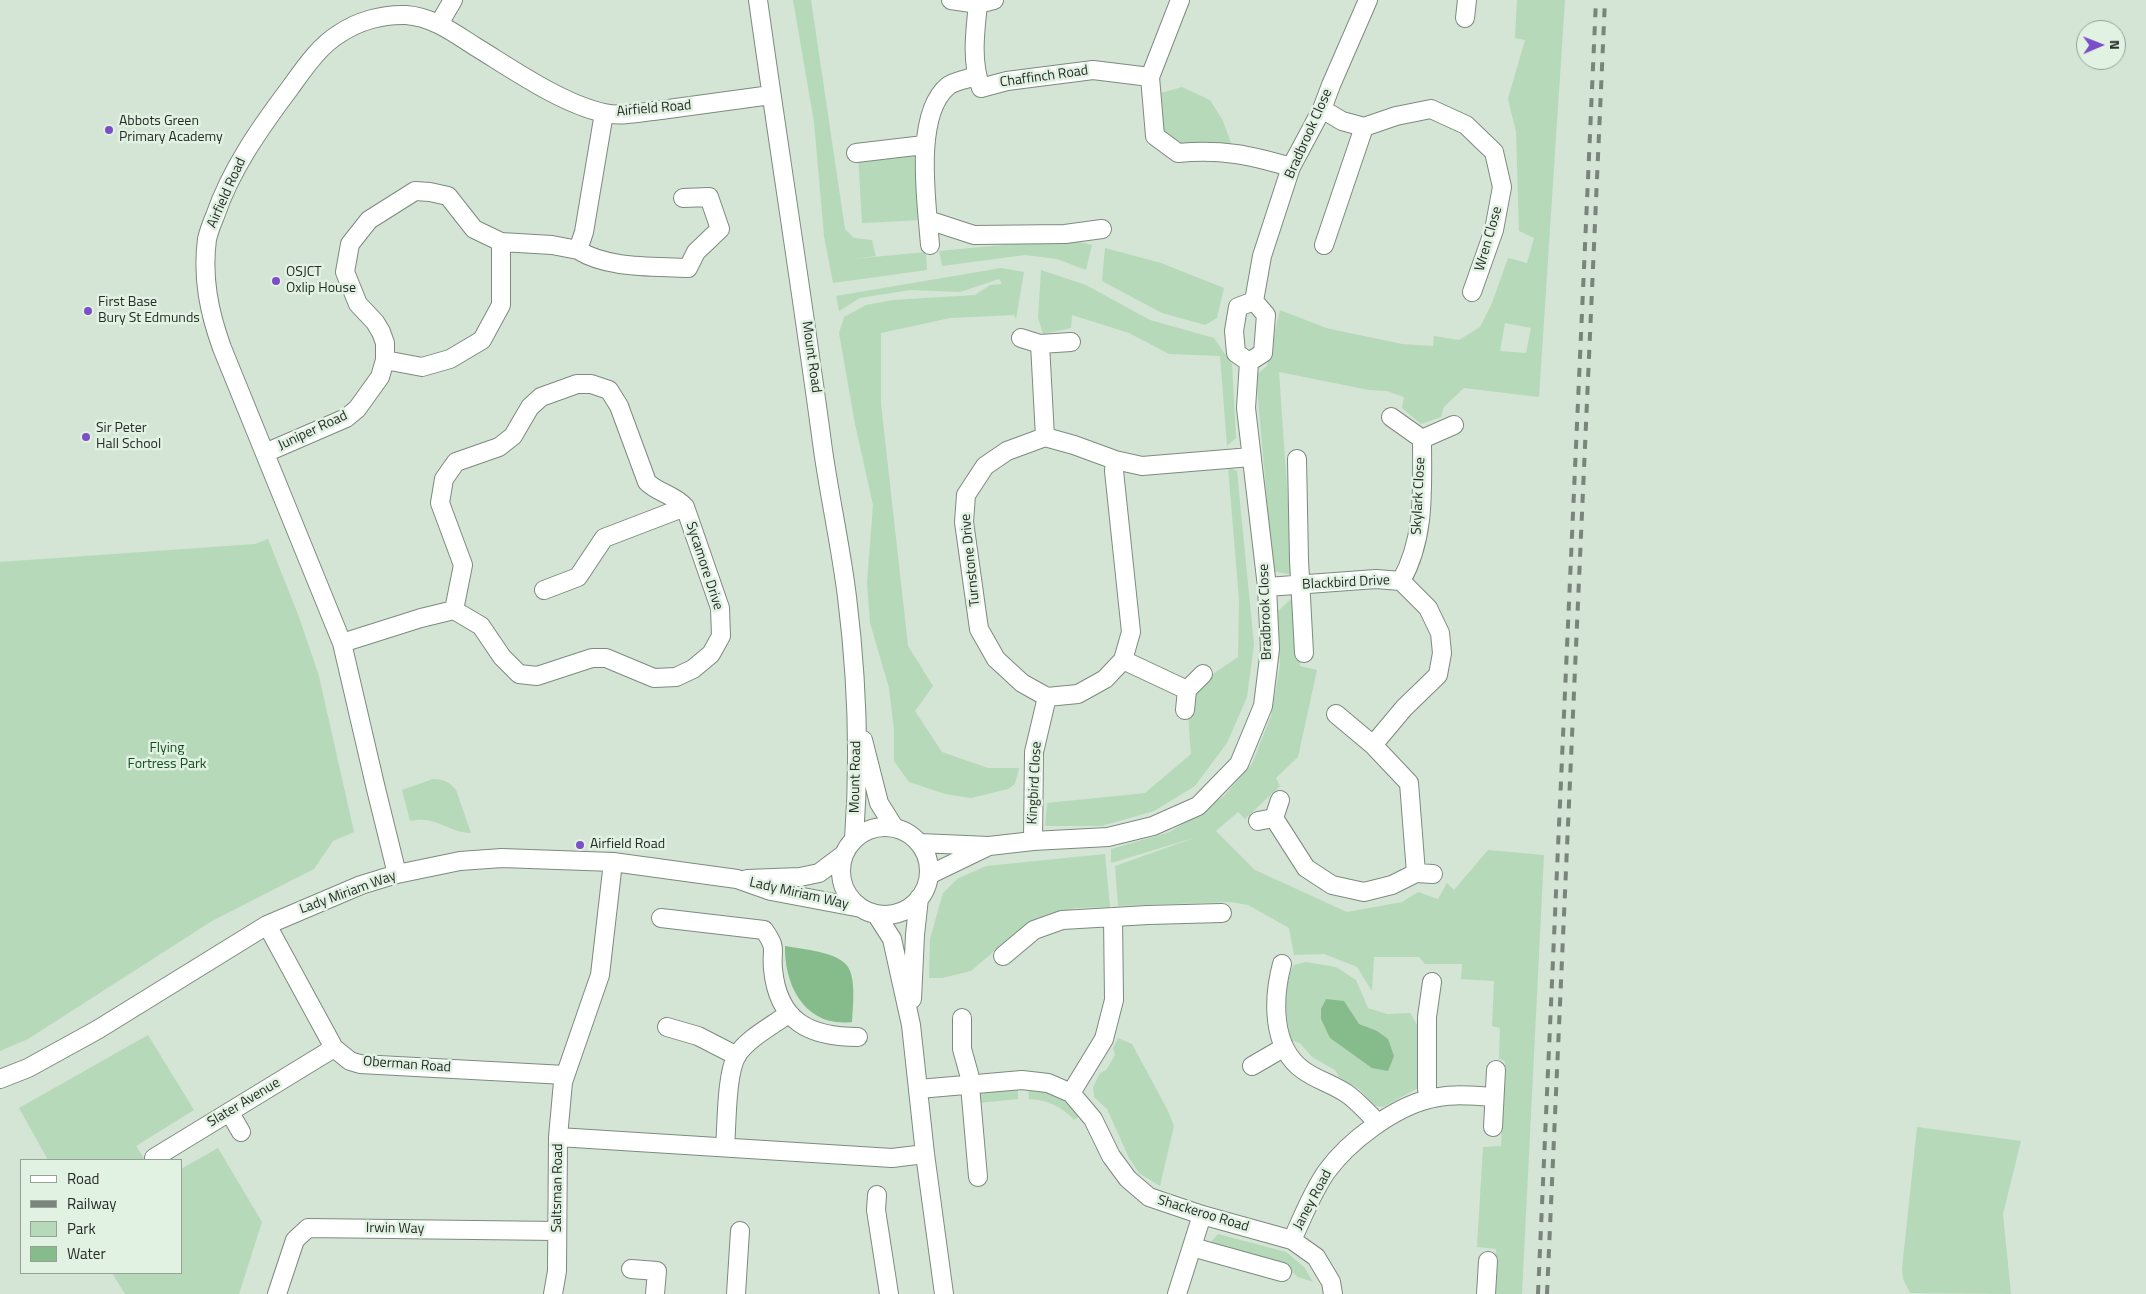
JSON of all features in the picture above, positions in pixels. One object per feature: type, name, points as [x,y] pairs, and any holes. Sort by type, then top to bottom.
[{"type":"street","points":[[439,24],[453,0]]},
{"type":"street","name":"Mount Road","points":[[758,0],[790,229],[809,342],[823,452],[847,598],[856,715],[856,809],[854,839]]},
{"type":"street","points":[[930,245],[924,145],[934,104],[948,86],[976,76],[974,40],[986,2],[951,0]]},
{"type":"street","points":[[1180,0],[1150,77],[1154,136],[1178,153],[1203,151],[1243,154],[1291,167]]},
{"type":"street","name":"Bradbrook Close","points":[[1254,301],[1262,256],[1291,167],[1322,109],[1368,0]]},
{"type":"street","points":[[1465,18],[1466,0]]},
{"type":"street","name":"Airfield Road","points":[[397,874],[342,643],[222,348],[209,306],[205,264],[208,237],[220,203],[258,131],[303,70],[338,34],[362,22],[386,16],[404,15],[422,18],[439,24],[563,98],[604,113],[629,114],[772,95]]},
{"type":"street","name":"Chaffinch Road","points":[[976,76],[981,88],[1007,81],[1093,70],[1150,77]]},
{"type":"street","points":[[1322,109],[1342,121],[1364,127],[1324,245]]},
{"type":"street","name":"Wren Close","points":[[1364,127],[1396,116],[1431,109],[1466,125],[1494,152],[1502,187],[1494,230],[1472,292]]},
{"type":"street","points":[[578,250],[584,232],[604,113]]},
{"type":"street","points":[[856,153],[924,145]]},
{"type":"street","name":"Juniper Road","points":[[265,453],[346,418],[352,414],[373,389],[380,377],[385,360],[385,343],[382,332],[358,304],[345,272],[350,244],[369,220],[415,191],[448,196],[474,229],[501,242],[552,245],[578,250],[590,257],[629,264],[688,268],[696,252],[720,228],[709,197],[683,198]]},
{"type":"street","points":[[928,220],[974,234],[1065,234],[1102,229]]},
{"type":"street","points":[[385,360],[422,367],[450,359],[482,340],[500,305],[501,242]]},
{"type":"street","points":[[1254,301],[1266,315],[1265,332],[1263,353],[1249,362],[1236,354],[1234,331],[1238,307],[1254,301]]},
{"type":"street","points":[[1021,338],[1040,344],[1071,342]]},
{"type":"street","points":[[1040,344],[1045,437],[1115,460],[1142,466],[1251,456]]},
{"type":"street","name":"Bradbrook Close","points":[[919,843],[989,846],[1032,840],[1108,837],[1153,826],[1198,806],[1239,764],[1263,706],[1270,649],[1267,587],[1246,408],[1249,362]]},
{"type":"street","name":"Sycamore Drive","points":[[577,384],[591,384],[609,390],[619,406],[647,482],[652,487],[679,500],[685,507],[720,608],[721,636],[710,654],[693,668],[676,678],[654,678],[619,662],[599,658],[592,658],[537,676],[518,674],[502,657],[481,626],[454,610],[463,565],[440,503],[444,479],[456,462],[499,447],[513,436],[530,408],[541,397],[577,384]]},
{"type":"street","name":"Skylark Close","points":[[1391,417],[1422,438]]},
{"type":"street","name":"Skylark Close","points":[[1422,438],[1454,425]]},
{"type":"street","name":"Turnstone Drive","points":[[1045,437],[1007,451],[985,466],[966,495],[964,522],[979,629],[996,659],[1022,683],[1046,696]]},
{"type":"street","name":"Skylark Close","points":[[1401,581],[1411,564],[1420,529],[1422,438]]},
{"type":"street","points":[[1297,459],[1304,652]]},
{"type":"street","points":[[1046,696],[1078,694],[1104,679],[1123,660],[1131,632],[1114,471],[1115,460]]},
{"type":"street","name":"Sycamore Drive","points":[[544,590],[578,577],[604,538],[685,507]]},
{"type":"street","name":"Blackbird Drive","points":[[1267,587],[1376,579],[1401,581],[1428,608],[1440,633],[1442,653],[1438,675],[1404,708],[1373,745]]},
{"type":"street","points":[[342,643],[421,618],[454,610]]},
{"type":"street","points":[[1123,660],[1187,690]]},
{"type":"street","points":[[1185,710],[1187,690],[1203,674]]},
{"type":"street","name":"Kingbird Close","points":[[1032,840],[1034,752],[1046,696]]},
{"type":"street","points":[[1280,800],[1266,820],[1306,868],[1332,885],[1364,892],[1425,874],[1409,783],[1373,745],[1336,714]]},
{"type":"street","name":"Mount Road","points":[[856,715],[879,803],[894,827]]},
{"type":"street","points":[[868,911],[892,914],[907,909],[919,898],[926,888],[929,875],[927,858],[919,843],[908,833],[894,827],[879,827],[865,831],[854,839],[843,855],[840,867],[843,885],[852,900],[868,911],[892,939],[911,1025],[924,1154],[944,1294]]},
{"type":"street","name":"Bradbrook Close","points":[[929,875],[989,846]]},
{"type":"street","name":"Lady Miriam Way","points":[[0,1079],[28,1068],[97,1030],[266,925],[360,885],[397,874],[460,861],[502,858],[613,862],[737,879],[800,877],[819,873],[843,855]]},
{"type":"street","name":"Saltsman Road","points":[[553,1294],[557,1271],[558,1137],[564,1078],[600,975],[613,862]]},
{"type":"street","name":"Lady Miriam Way","points":[[737,879],[771,891],[868,911]]},
{"type":"street","points":[[911,1025],[915,935],[919,898]]},
{"type":"street","points":[[1002,956],[1034,930],[1062,920],[1113,916],[1222,913]]},
{"type":"street","points":[[1071,1094],[1104,1039],[1114,1000],[1113,916]]},
{"type":"street","points":[[661,918],[764,930],[774,944],[773,969],[776,983],[788,1014],[815,1032],[835,1037],[858,1037]]},
{"type":"street","name":"Oberman Road","points":[[266,925],[334,1048],[350,1061],[360,1064],[564,1078]]},
{"type":"street","points":[[1282,964],[1275,988],[1279,1033],[1283,1048],[1302,1070],[1350,1096],[1378,1123]]},
{"type":"street","points":[[1429,1098],[1427,1089],[1427,1016],[1432,982]]},
{"type":"street","points":[[725,1147],[731,1076],[737,1056],[748,1043],[788,1014]]},
{"type":"street","points":[[962,1018],[962,1049],[970,1084],[978,1177]]},
{"type":"street","points":[[667,1027],[698,1036],[737,1056]]},
{"type":"street","name":"Slater Avenue","points":[[154,1158],[334,1048]]},
{"type":"street","points":[[1252,1066],[1283,1048]]},
{"type":"street","points":[[1493,1127],[1496,1070]]},
{"type":"street","name":"Shackeroo Road","points":[[918,1089],[1022,1080],[1048,1083],[1071,1094],[1093,1119],[1111,1156],[1128,1179],[1149,1197],[1202,1215],[1292,1240],[1316,1257],[1331,1282],[1333,1294]]},
{"type":"street","name":"Janey Road","points":[[1292,1240],[1317,1187],[1327,1171],[1341,1154],[1378,1123],[1407,1107],[1429,1098],[1494,1096]]},
{"type":"street","points":[[230,1113],[241,1132]]},
{"type":"street","points":[[558,1137],[892,1158],[924,1154]]},
{"type":"street","points":[[877,1195],[876,1210],[889,1294]]},
{"type":"street","points":[[1177,1294],[1202,1215]]},
{"type":"street","name":"Irwin Way","points":[[277,1294],[295,1240],[308,1228],[557,1231]]},
{"type":"street","points":[[736,1294],[740,1231]]},
{"type":"street","points":[[1192,1247],[1282,1272]]},
{"type":"street","points":[[1486,1294],[1488,1261]]},
{"type":"street","points":[[631,1269],[657,1271],[655,1294]]},
{"type":"green space","points":[[793,0],[811,0],[845,229],[854,238],[872,240],[876,256],[852,259],[926,252],[927,270],[833,283],[824,236],[814,122]]},
{"type":"green space","points":[[1517,0],[1565,0],[1539,397],[1464,388],[1444,407],[1441,417],[1421,424],[1402,408],[1404,397],[1387,391],[1369,390],[1279,372],[1293,575],[1273,571],[1256,375],[1267,366],[1280,310],[1326,328],[1402,344],[1433,346],[1434,336],[1459,340],[1480,327],[1492,303],[1508,258],[1527,263],[1534,238],[1519,231],[1516,132],[1508,99],[1525,40],[1515,38]],"holes":[[[1505,323],[1531,328],[1526,353],[1500,351]]]},
{"type":"green space","points":[[1182,87],[1210,100],[1223,121],[1233,148],[1180,147],[1160,133],[1161,93]]},
{"type":"green space","points":[[919,151],[922,220],[862,223],[858,154]]},
{"type":"green space","points":[[1067,239],[1092,245],[1086,270],[1057,259],[1025,255],[942,266],[939,251]]},
{"type":"green space","points":[[1105,248],[1161,263],[1224,288],[1217,318],[1205,325],[1162,313],[1102,281]]},
{"type":"green space","points":[[1001,268],[1024,272],[1016,319],[1014,315],[950,318],[881,333],[881,404],[908,646],[933,686],[915,711],[942,752],[988,768],[1019,768],[1015,784],[1008,789],[971,798],[945,794],[909,782],[894,761],[894,730],[889,688],[870,623],[867,583],[873,505],[855,424],[839,333],[844,317],[866,305],[893,300],[975,295],[990,285],[1002,284],[999,279],[960,292],[910,290],[860,298],[839,311],[836,296]]},
{"type":"green space","points":[[1041,270],[1086,285],[1150,320],[1214,338],[1232,364],[1236,438],[1227,446],[1220,356],[1169,354],[1129,333],[1072,315],[1071,328],[1043,334],[1038,318]]},
{"type":"green space","points":[[1228,467],[1237,471],[1254,645],[1247,697],[1227,743],[1195,786],[1154,811],[1102,826],[1045,826],[1047,803],[1145,793],[1191,754],[1189,715],[1192,694],[1206,680],[1238,657],[1239,600]]},
{"type":"green space","name":"Flying Fortress Park","points":[[268,539],[299,617],[319,676],[354,832],[333,841],[314,869],[212,921],[28,1039],[0,1051],[0,562],[255,544]]},
{"type":"green space","points":[[1295,595],[1300,666],[1317,670],[1298,757],[1276,778],[1280,786],[1245,819],[1238,812],[1216,831],[1255,870],[1347,912],[1402,902],[1418,892],[1438,899],[1447,883],[1454,890],[1488,850],[1544,855],[1522,1294],[1494,1294],[1496,1249],[1477,1247],[1483,1147],[1501,1146],[1505,1061],[1499,1059],[1500,1028],[1492,1026],[1494,981],[1461,979],[1462,964],[1425,964],[1419,957],[1374,957],[1372,991],[1357,967],[1324,954],[1294,955],[1289,928],[1248,905],[1231,902],[1118,906],[1115,866],[1197,837],[1111,863],[1111,849],[1170,832],[1224,796],[1252,764],[1271,716],[1280,665],[1277,612]]},
{"type":"green space","points":[[433,779],[446,782],[456,790],[471,833],[455,830],[427,820],[410,821],[402,790]]},
{"type":"green space","points":[[1105,854],[1110,907],[1075,908],[1027,923],[971,971],[942,978],[929,978],[930,939],[943,893],[957,879],[986,866]]},
{"type":"green space","points":[[1306,962],[1336,967],[1356,980],[1368,1008],[1387,1014],[1410,1013],[1418,1026],[1418,1088],[1383,1107],[1375,1106],[1359,1089],[1339,1077],[1335,1070],[1312,1057],[1300,1043],[1292,1041],[1286,1002],[1288,982],[1294,965]]},
{"type":"green space","points":[[148,1035],[194,1110],[136,1146],[144,1159],[47,1159],[19,1108]]},
{"type":"green space","points":[[1118,1038],[1132,1044],[1167,1109],[1174,1126],[1160,1186],[1139,1173],[1129,1158],[1107,1109],[1094,1097],[1093,1087],[1100,1073],[1106,1070],[1115,1055],[1113,1048]]},
{"type":"green space","points":[[1018,1088],[1018,1099],[979,1103],[978,1093]]},
{"type":"green space","points":[[1028,1088],[1058,1095],[1070,1102],[1082,1114],[1074,1120],[1054,1105],[1029,1099]]},
{"type":"green space","points":[[1917,1127],[2021,1141],[2003,1214],[2011,1294],[1910,1293],[1903,1279],[1902,1269]]},
{"type":"green space","points":[[218,1148],[262,1222],[239,1294],[125,1294],[113,1274],[182,1274],[182,1168]]},
{"type":"green space","points":[[1218,1234],[1286,1252],[1304,1267],[1313,1282],[1298,1277],[1286,1267],[1208,1245]]},
{"type":"water","points":[[785,946],[829,955],[837,958],[848,967],[851,972],[853,986],[852,1022],[836,1022],[822,1018],[810,1011],[801,1001],[789,976]]},
{"type":"water","points":[[1326,999],[1344,1001],[1359,1024],[1377,1031],[1388,1039],[1394,1056],[1388,1071],[1372,1068],[1330,1038],[1321,1019],[1321,1009]]},
{"type":"railway","points":[[1538,1294],[1596,0]]},
{"type":"railway","points":[[1547,1294],[1605,0]]},
{"type":"place","name":"Abbots Green Primary Academy","points":[[109,130]]},
{"type":"place","name":"OSJCT Oxlip House","points":[[276,281]]},
{"type":"place","name":"First Base Bury St Edmunds","points":[[88,311]]},
{"type":"place","name":"Sir Peter Hall School","points":[[86,437]]},
{"type":"place","name":"Airfield Road","points":[[580,845]]}]
